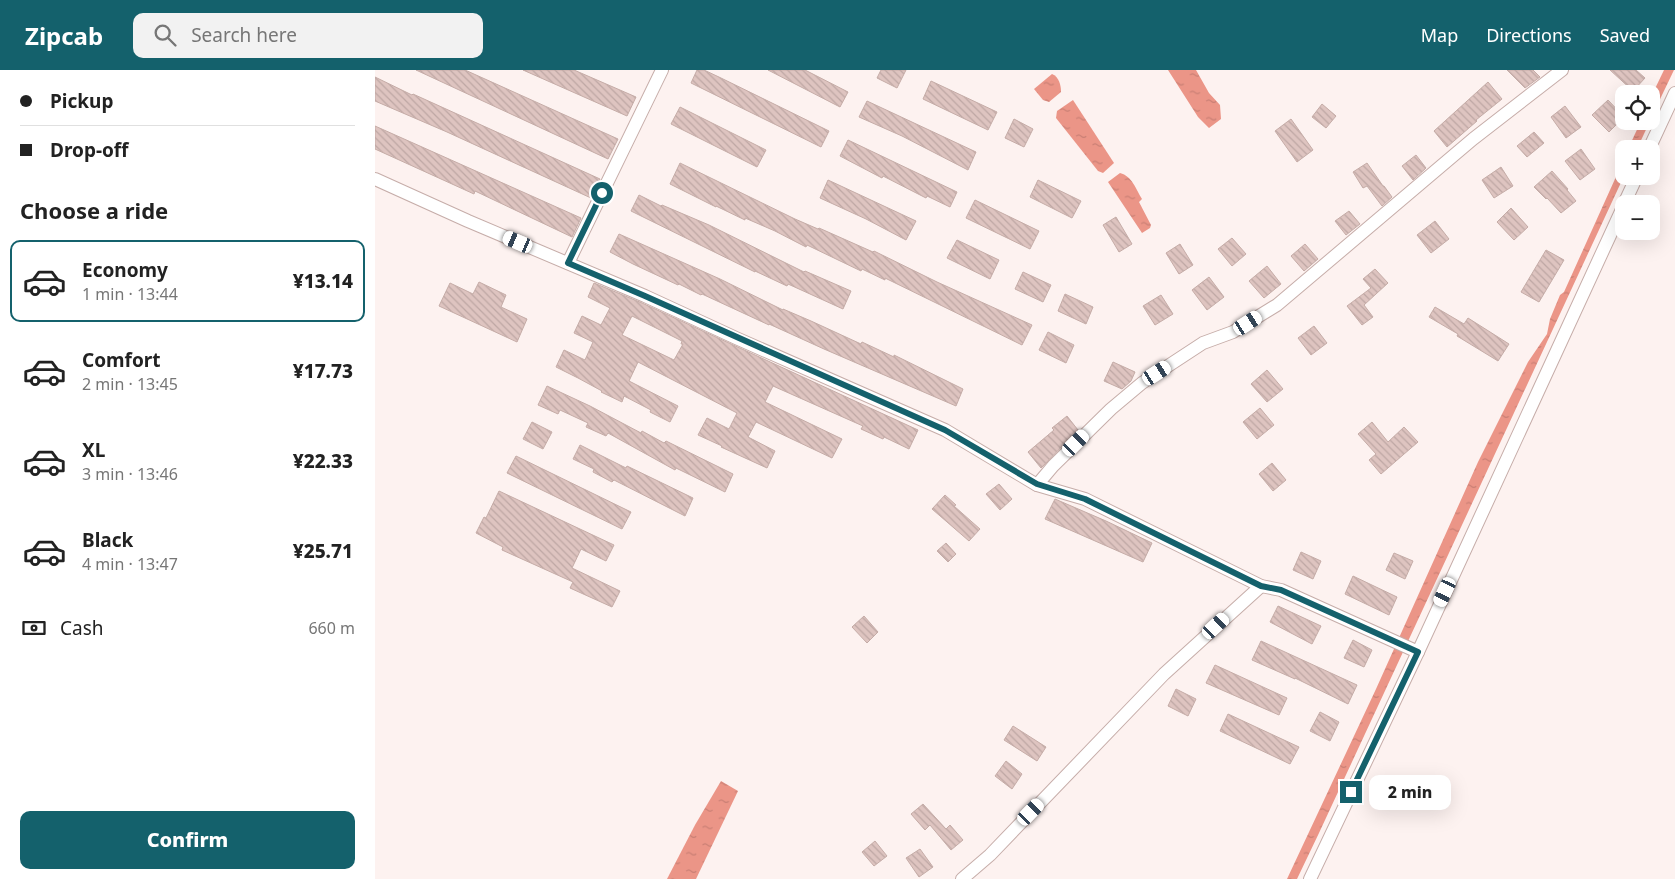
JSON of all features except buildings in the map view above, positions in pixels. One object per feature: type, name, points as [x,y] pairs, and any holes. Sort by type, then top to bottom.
[{"type":"street","points":[[568,263],[662,70]]},
{"type":"street","points":[[1037,484],[1111,409],[1142,383],[1203,343],[1233,332],[1277,304],[1473,139],[1562,70]]},
{"type":"street","points":[[1653,140],[1675,93]]},
{"type":"street","points":[[375,179],[645,296],[945,430],[1037,484],[1085,499],[1261,586],[1281,590],[1414,650]]},
{"type":"street","points":[[1310,879],[1414,650],[1615,223]]},
{"type":"street","points":[[962,879],[990,855],[1164,674],[1261,586]]},
{"type":"water","points":[[1168,70],[1196,70],[1209,93],[1220,105],[1221,119],[1209,128],[1198,117]]},
{"type":"water","points":[[1664,70],[1674,70],[1660,99],[1660,85],[1657,85]]},
{"type":"water","points":[[1052,74],[1059,82],[1061,92],[1049,102],[1043,100],[1034,89]]},
{"type":"water","points":[[1073,100],[1114,163],[1103,173],[1098,171],[1056,118],[1057,111]]},
{"type":"water","points":[[1637,130],[1646,130],[1641,140],[1632,140]]},
{"type":"water","points":[[1120,173],[1131,180],[1142,199],[1139,202],[1151,225],[1150,228],[1142,233],[1108,182]]},
{"type":"water","points":[[1615,179],[1615,185],[1620,185],[1319,833],[1297,879],[1287,879],[1376,689],[1478,462],[1528,362],[1547,334],[1550,319],[1560,295],[1564,292]]},
{"type":"water","points":[[721,781],[738,791],[696,879],[667,879],[695,825]]},
{"type":"route","points":[[602,193],[568,263],[945,430],[1037,484],[1085,499],[1261,586],[1281,590],[1418,652],[1351,792]]}]
